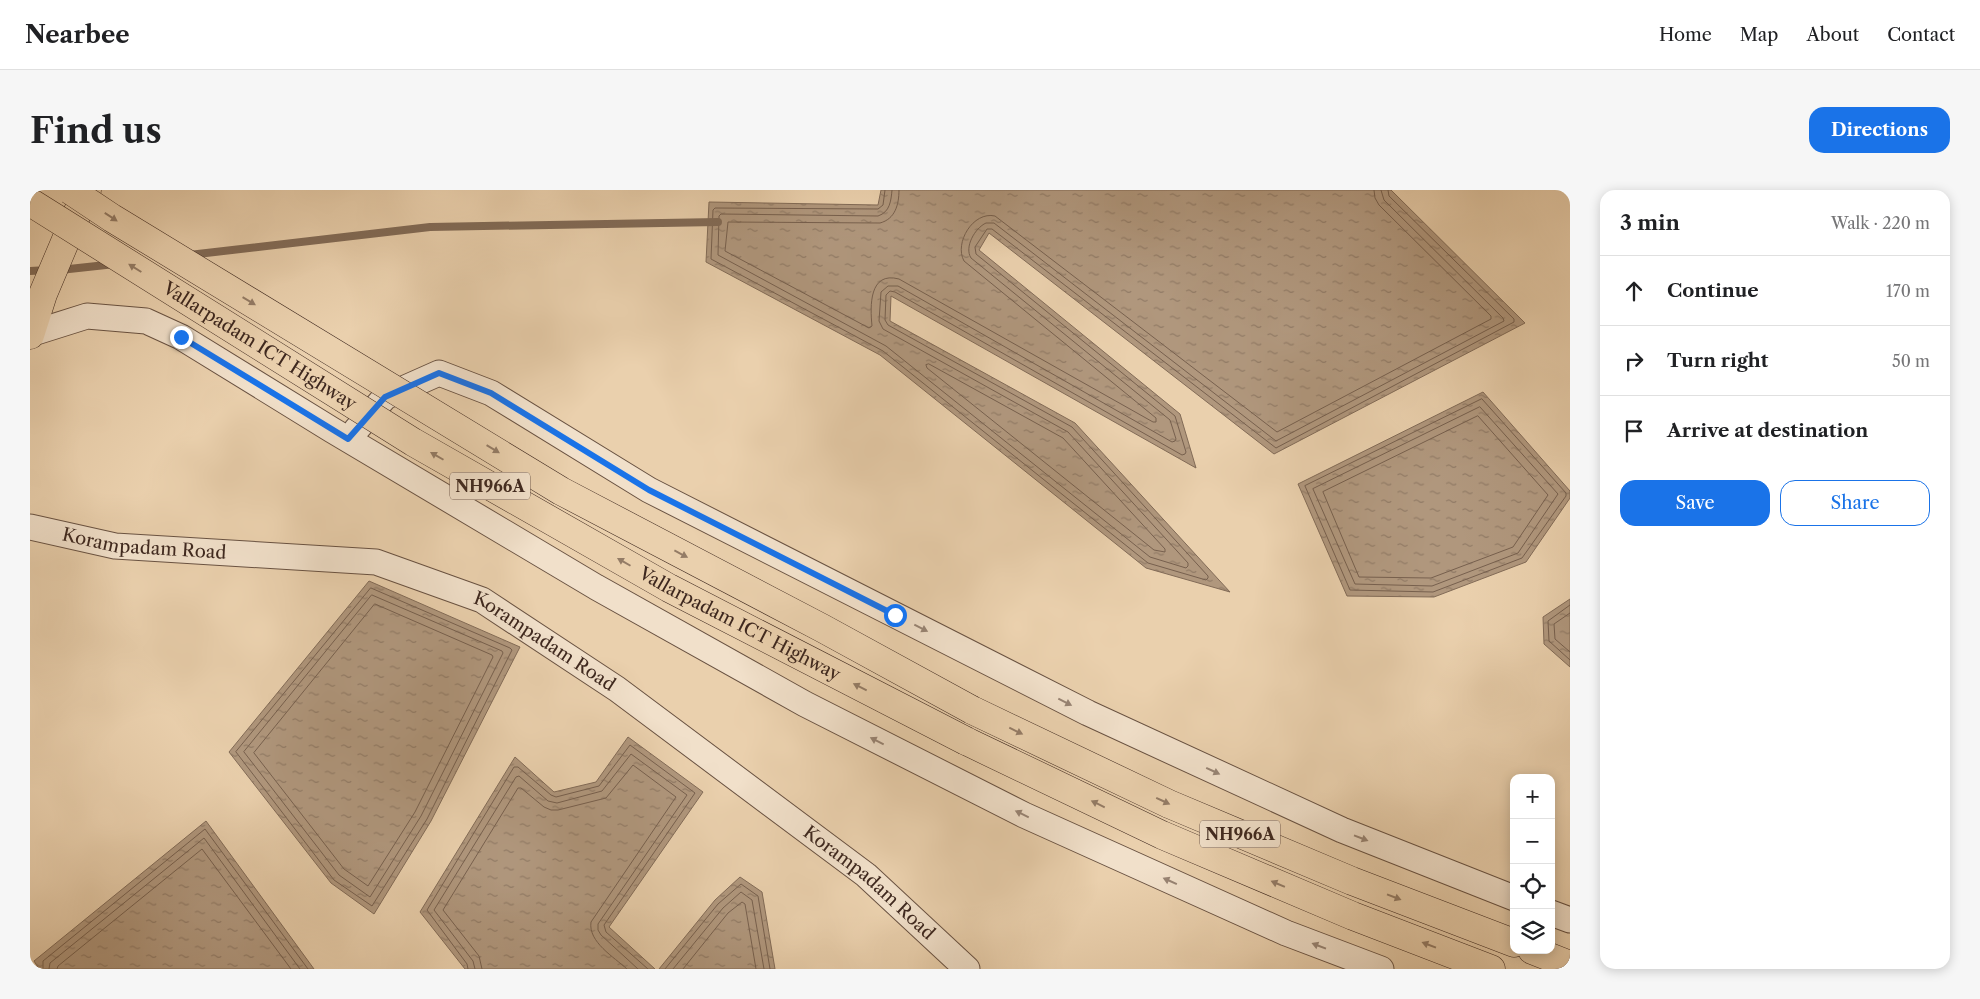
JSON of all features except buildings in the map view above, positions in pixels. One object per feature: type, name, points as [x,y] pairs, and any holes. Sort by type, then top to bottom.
[{"type":"main road","name":"Vallarpadam ICT Highway","points":[[70,190],[112,218],[561,490],[822,628],[972,710],[1169,804],[1352,881],[1510,941]]},
{"type":"main road","points":[[30,334],[43,294],[87,190]]},
{"type":"main road","name":"Vallarpadam ICT Highway","points":[[30,202],[413,442],[669,588],[966,741],[1162,835],[1352,916],[1491,969]]},
{"type":"main road","points":[[1542,954],[1570,965]]},
{"type":"street","points":[[30,334],[87,316],[146,321],[181,337],[596,587],[813,708],[1024,815],[1286,933],[1381,969]]},
{"type":"street","points":[[348,439],[385,397],[439,373],[491,393],[649,490],[1088,713],[1342,830],[1510,896]]},
{"type":"street","name":"Korampadam Road","points":[[30,527],[115,546],[376,562],[482,600],[617,689],[866,875],[967,969]]},
{"type":"street","points":[[1555,914],[1570,920]]},
{"type":"water","points":[[881,190],[1391,190],[1525,323],[1274,454],[989,233],[979,250],[1180,414],[1196,468],[891,296],[890,321],[1075,423],[1230,592],[1146,568],[880,355],[706,262],[709,202],[878,205]]},
{"type":"water","points":[[1483,392],[1570,491],[1570,498],[1526,562],[1434,597],[1347,596],[1298,484]]},
{"type":"water","points":[[369,581],[520,647],[431,821],[374,914],[331,883],[229,752]]},
{"type":"water","points":[[1570,599],[1570,667],[1544,644],[1543,617]]},
{"type":"water","points":[[628,737],[703,792],[609,927],[655,969],[465,969],[420,912],[515,757],[554,792],[596,782]]},
{"type":"water","points":[[206,821],[314,969],[39,969],[34,961]]},
{"type":"water","points":[[740,877],[762,892],[775,969],[659,969],[715,900]]},
{"type":"waterway","points":[[189,255],[430,227],[718,222]]},
{"type":"waterway","points":[[60,270],[115,264]]},
{"type":"waterway","points":[[30,271],[48,270]]},
{"type":"route","points":[[181,337],[348,439],[385,397],[439,373],[491,393],[649,490],[895,615]]}]
